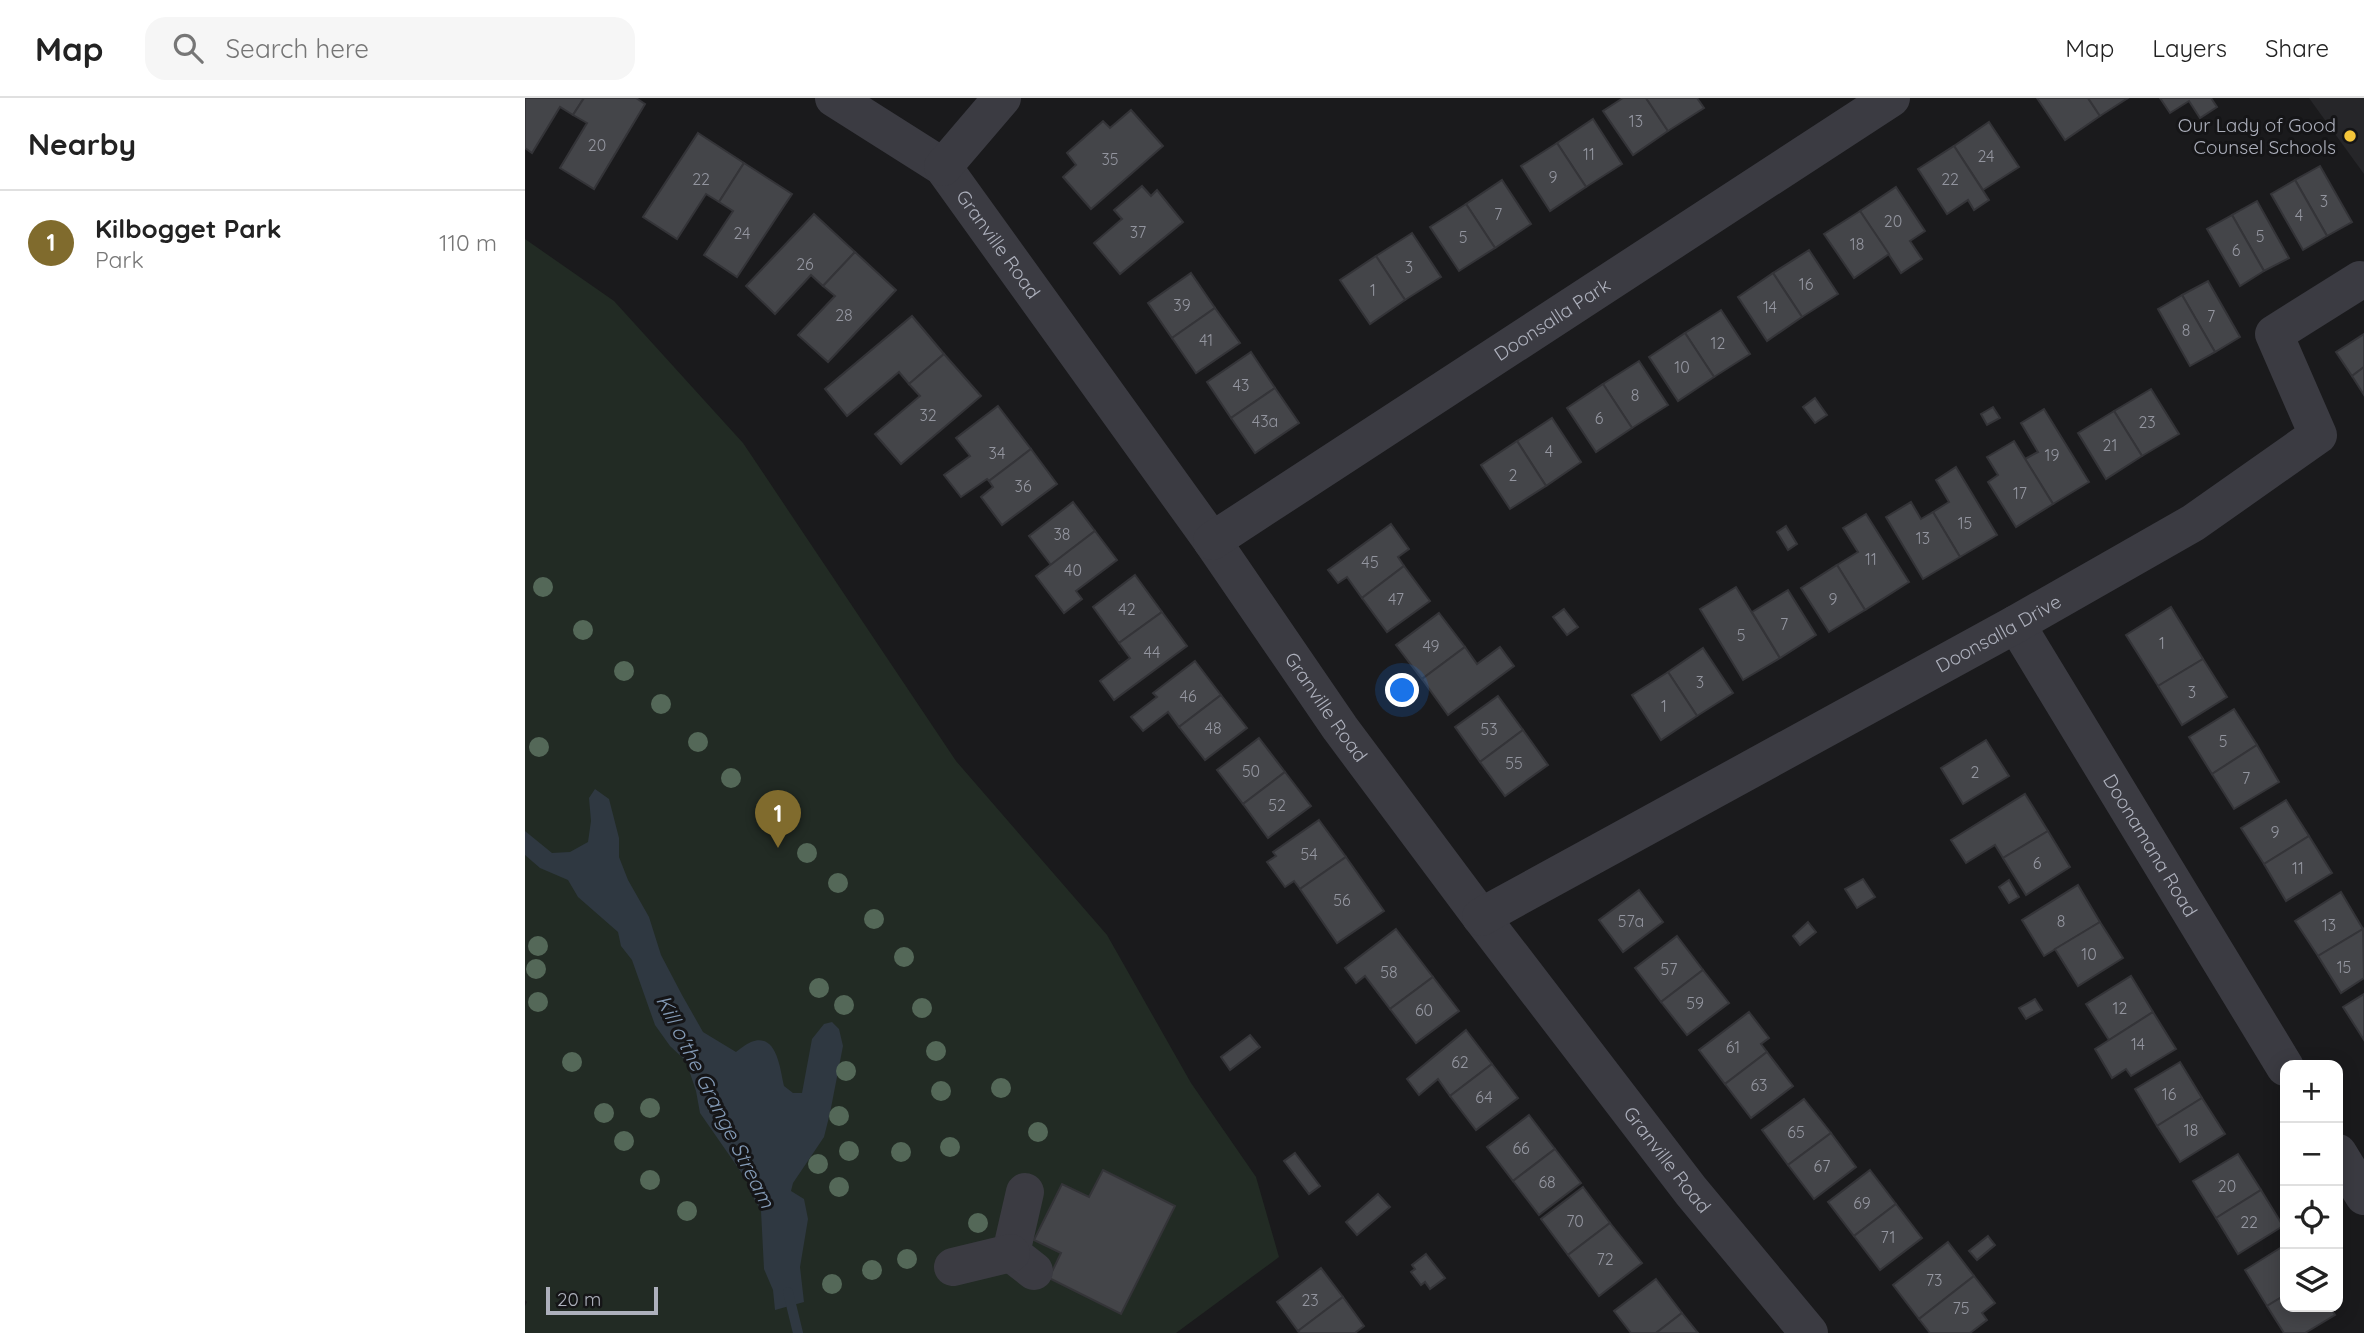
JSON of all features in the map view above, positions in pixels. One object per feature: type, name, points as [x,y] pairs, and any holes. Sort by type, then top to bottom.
[{"type":"street","name":"Granville Road","points":[[834,98],[943,167],[1212,541],[1340,728],[1481,918],[1691,1191],[1809,1333]]},
{"type":"street","points":[[943,167],[1002,98]]},
{"type":"street","name":"Doonsalla Park","points":[[1212,541],[1891,98]]},
{"type":"street","name":"Doonsalla Drive","points":[[1481,918],[2016,624],[2193,523],[2318,435],[2274,334],[2360,280]]},
{"type":"street","name":"Doonamana Road","points":[[2016,624],[2281,1060]]},
{"type":"street","points":[[2343,1161],[2364,1196]]},
{"type":"street","points":[[953,1266],[1022,1262],[1025,1192]]},
{"type":"shaded area","name":"Our Lady of Good Counsel Schools","points":[[2309,98],[2364,98],[2364,174]]},
{"type":"shaded area","points":[[525,239],[614,301],[743,443],[956,761],[1107,935],[1191,1083],[1256,1177],[1279,1257],[1176,1333],[525,1333]]},
{"type":"water","points":[[595,789],[609,799],[619,838],[619,857],[628,880],[649,917],[661,955],[703,1032],[736,1052],[751,1042],[767,1042],[776,1054],[784,1086],[793,1093],[802,1093],[812,1039],[824,1024],[832,1022],[839,1029],[843,1046],[824,1137],[793,1183],[791,1191],[804,1199],[808,1219],[800,1267],[804,1302],[775,1310],[773,1290],[764,1269],[761,1211],[750,1185],[700,1113],[686,1061],[670,1046],[655,1025],[632,960],[621,946],[618,932],[578,897],[568,880],[540,868],[525,855],[525,831],[552,853],[570,852],[588,842],[591,821],[589,798]]},
{"type":"building","points":[[525,98],[584,98],[573,115],[560,107],[532,153],[525,148]]},
{"type":"building","points":[[584,98],[636,98],[645,104],[594,189],[560,168],[587,123],[573,115]]},
{"type":"building","points":[[1623,98],[1646,98],[1668,131],[1633,155],[1603,111]]},
{"type":"building","points":[[1646,98],[1697,98],[1704,108],[1668,131]]},
{"type":"building","points":[[2037,98],[2088,98],[2100,116],[2065,140]]},
{"type":"building","points":[[2088,98],[2128,98],[2100,116]]},
{"type":"building","points":[[2160,98],[2211,98],[2217,107],[2200,118],[2189,101],[2170,113]]},
{"type":"building","points":[[1131,110],[1163,146],[1091,209],[1063,177],[1076,165],[1067,153],[1103,121],[1110,128]]},
{"type":"building","points":[[1593,119],[1622,164],[1586,187],[1557,143]]},
{"type":"building","points":[[1989,122],[2019,167],[1983,190],[1954,146]]},
{"type":"building","points":[[698,133],[744,163],[719,202],[706,194],[677,239],[643,217]]},
{"type":"building","points":[[1557,143],[1586,187],[1550,211],[1521,166]]},
{"type":"building","points":[[1954,146],[1989,200],[1974,210],[1968,200],[1947,214],[1918,169]]},
{"type":"building","points":[[744,163],[792,194],[737,277],[704,255],[733,211],[719,202]]},
{"type":"building","points":[[2320,166],[2352,222],[2327,236],[2295,180]]},
{"type":"building","points":[[1502,180],[1531,224],[1495,248],[1466,204]]},
{"type":"building","points":[[2295,180],[2327,236],[2303,250],[2271,194]]},
{"type":"building","points":[[1142,186],[1151,196],[1157,190],[1183,222],[1120,274],[1094,243],[1122,219],[1114,210]]},
{"type":"building","points":[[1896,187],[1925,231],[1910,241],[1922,259],[1901,273],[1860,211]]},
{"type":"building","points":[[2257,201],[2289,258],[2264,271],[2232,215]]},
{"type":"building","points":[[1466,204],[1495,248],[1459,271],[1430,227]]},
{"type":"building","points":[[1860,211],[1889,254],[1854,278],[1824,234]]},
{"type":"building","points":[[814,214],[855,252],[823,286],[811,275],[775,314],[746,286]]},
{"type":"building","points":[[2232,215],[2264,271],[2240,286],[2207,229]]},
{"type":"building","points":[[1412,233],[1441,277],[1405,300],[1376,256]]},
{"type":"building","points":[[1809,250],[1838,294],[1802,317],[1773,273]]},
{"type":"building","points":[[855,252],[896,290],[828,362],[798,335],[835,296],[823,286]]},
{"type":"building","points":[[1376,256],[1405,300],[1370,324],[1340,280]]},
{"type":"building","points":[[1191,273],[1215,308],[1172,338],[1148,303]]},
{"type":"building","points":[[1773,273],[1802,317],[1767,341],[1738,297]]},
{"type":"building","points":[[2208,281],[2240,337],[2215,352],[2182,295]]},
{"type":"building","points":[[2182,295],[2215,352],[2190,366],[2158,309]]},
{"type":"building","points":[[1215,308],[1240,343],[1196,373],[1172,338]]},
{"type":"building","points":[[1721,310],[1750,354],[1714,377],[1685,333]]},
{"type":"building","points":[[912,316],[944,354],[909,384],[899,372],[847,416],[825,389]]},
{"type":"building","points":[[1685,333],[1714,377],[1678,401],[1649,357]]},
{"type":"building","points":[[2364,334],[2364,367],[2352,376],[2336,352]]},
{"type":"building","points":[[1251,352],[1275,388],[1231,418],[1207,382]]},
{"type":"building","points":[[944,354],[981,396],[901,464],[875,434],[920,396],[909,384]]},
{"type":"building","points":[[1639,361],[1668,405],[1632,428],[1603,384]]},
{"type":"building","points":[[2364,367],[2364,395],[2352,376]]},
{"type":"building","points":[[1603,384],[1632,428],[1596,452],[1567,408]]},
{"type":"building","points":[[1275,388],[1299,423],[1255,453],[1231,418]]},
{"type":"building","points":[[2151,389],[2179,434],[2142,456],[2114,411]]},
{"type":"building","points":[[1815,398],[1827,415],[1815,423],[1803,407]]},
{"type":"building","points":[[998,406],[1031,449],[989,481],[987,479],[961,497],[944,475],[970,456],[956,438]]},
{"type":"building","points":[[1993,407],[2000,418],[1987,425],[1981,414]]},
{"type":"building","points":[[2044,409],[2089,482],[2053,504],[2025,459],[2038,452],[2021,423]]},
{"type":"building","points":[[2114,411],[2142,456],[2106,479],[2078,433]]},
{"type":"building","points":[[1552,418],[1581,462],[1546,486],[1517,441]]},
{"type":"building","points":[[1517,441],[1546,486],[1510,509],[1481,465]]},
{"type":"building","points":[[2014,441],[2053,504],[2016,527],[1988,482],[1998,475],[1987,457]]},
{"type":"building","points":[[1031,449],[1057,484],[1002,525],[981,497],[993,487],[989,481]]},
{"type":"building","points":[[1956,467],[1997,535],[1960,557],[1933,512],[1949,502],[1936,480]]},
{"type":"building","points":[[1073,502],[1095,531],[1051,565],[1029,536]]},
{"type":"building","points":[[1911,502],[1921,519],[1933,512],[1960,557],[1923,579],[1886,517]]},
{"type":"building","points":[[1866,514],[1909,582],[1865,610],[1837,565],[1858,552],[1843,528]]},
{"type":"building","points":[[1391,524],[1409,549],[1398,557],[1404,566],[1362,598],[1347,577],[1338,583],[1328,570]]},
{"type":"building","points":[[1786,526],[1797,544],[1788,550],[1777,532]]},
{"type":"building","points":[[1095,531],[1117,560],[1076,591],[1082,599],[1064,613],[1036,576]]},
{"type":"building","points":[[1837,565],[1865,610],[1829,632],[1801,588]]},
{"type":"building","points":[[1404,566],[1430,601],[1387,632],[1362,598]]},
{"type":"building","points":[[1135,575],[1162,612],[1119,643],[1093,607]]},
{"type":"building","points":[[1736,587],[1780,658],[1743,680],[1700,609]]},
{"type":"building","points":[[1788,590],[1816,635],[1780,658],[1752,612]]},
{"type":"building","points":[[2171,607],[2203,659],[2158,686],[2126,635]]},
{"type":"building","points":[[1564,609],[1578,627],[1567,635],[1553,617]]},
{"type":"building","points":[[1162,612],[1187,646],[1114,700],[1100,681],[1130,658],[1119,643]]},
{"type":"building","points":[[1439,613],[1465,647],[1422,679],[1396,645]]},
{"type":"building","points":[[1465,647],[1477,664],[1500,647],[1514,666],[1448,715],[1422,679]]},
{"type":"building","points":[[1703,648],[1733,693],[1697,716],[1668,672]]},
{"type":"building","points":[[2203,659],[2227,697],[2182,725],[2158,686]]},
{"type":"building","points":[[1195,661],[1221,695],[1179,727],[1168,712],[1143,731],[1131,717],[1157,697],[1153,693]]},
{"type":"building","points":[[1668,672],[1697,716],[1661,740],[1632,695]]},
{"type":"building","points":[[1221,695],[1247,728],[1205,760],[1179,727]]},
{"type":"building","points":[[1498,696],[1523,730],[1480,762],[1455,727]]},
{"type":"building","points":[[2234,709],[2257,745],[2212,774],[2189,737]]},
{"type":"building","points":[[1523,730],[1548,765],[1505,796],[1480,762]]},
{"type":"building","points":[[1259,738],[1285,772],[1243,804],[1217,770]]},
{"type":"building","points":[[1986,740],[2009,776],[1963,804],[1941,768]]},
{"type":"building","points":[[2257,745],[2279,782],[2234,809],[2212,774]]},
{"type":"building","points":[[1285,772],[1311,806],[1268,838],[1243,804]]},
{"type":"building","points":[[2025,794],[2048,831],[2003,858],[1995,845],[1966,863],[1951,840]]},
{"type":"building","points":[[2286,800],[2309,836],[2264,864],[2241,828]]},
{"type":"building","points":[[1319,820],[1346,857],[1300,889],[1294,881],[1285,887],[1267,862],[1276,856],[1273,852]]},
{"type":"building","points":[[2048,831],[2070,867],[2026,895],[2003,858]]},
{"type":"building","points":[[2309,836],[2332,873],[2286,901],[2264,864]]},
{"type":"building","points":[[1346,857],[1384,911],[1337,943],[1300,889]]},
{"type":"building","points":[[1863,879],[1875,897],[1857,908],[1845,889]]},
{"type":"building","points":[[2009,880],[2019,897],[2009,903],[1999,887]]},
{"type":"building","points":[[2078,885],[2100,922],[2044,956],[2022,920]]},
{"type":"building","points":[[1639,890],[1663,922],[1623,952],[1599,920]]},
{"type":"building","points":[[2341,892],[2363,929],[2318,956],[2295,921]]},
{"type":"building","points":[[1808,922],[1816,932],[1800,945],[1793,936]]},
{"type":"building","points":[[2100,922],[2123,958],[2078,986],[2055,949]]},
{"type":"building","points":[[1396,929],[1433,977],[1390,1009],[1365,976],[1356,983],[1345,968]]},
{"type":"building","points":[[2363,929],[2364,978],[2341,993],[2318,956]]},
{"type":"building","points":[[1677,936],[1703,970],[1661,1002],[1635,968]]},
{"type":"building","points":[[1703,970],[1729,1003],[1687,1035],[1661,1002]]},
{"type":"building","points":[[2131,976],[2153,1012],[2109,1040],[2086,1004]]},
{"type":"building","points":[[1433,977],[1459,1011],[1416,1043],[1390,1009]]},
{"type":"building","points":[[2364,994],[2364,1040],[2343,1007]]},
{"type":"building","points":[[2035,999],[2042,1010],[2026,1019],[2019,1008]]},
{"type":"building","points":[[1749,1012],[1769,1038],[1761,1044],[1767,1052],[1725,1084],[1699,1050]]},
{"type":"building","points":[[2153,1012],[2176,1049],[2131,1076],[2126,1069],[2112,1078],[2095,1049]]},
{"type":"building","points":[[1466,1030],[1492,1064],[1450,1096],[1438,1079],[1419,1095],[1407,1079]]},
{"type":"building","points":[[1250,1035],[1260,1047],[1230,1070],[1221,1057]]},
{"type":"building","points":[[1767,1052],[1793,1086],[1751,1118],[1725,1084]]},
{"type":"building","points":[[2180,1062],[2202,1098],[2157,1126],[2135,1089]]},
{"type":"building","points":[[1492,1064],[1518,1098],[1476,1130],[1450,1096]]},
{"type":"building","points":[[2202,1098],[2225,1134],[2180,1162],[2157,1126]]},
{"type":"building","points":[[1804,1099],[1831,1133],[1788,1165],[1762,1130]]},
{"type":"building","points":[[1529,1115],[1555,1149],[1513,1181],[1487,1147]]},
{"type":"building","points":[[1831,1133],[1856,1167],[1814,1199],[1788,1165]]},
{"type":"building","points":[[1555,1149],[1581,1183],[1539,1215],[1513,1181]]},
{"type":"building","points":[[1295,1153],[1320,1186],[1309,1194],[1284,1161]]},
{"type":"building","points":[[2238,1154],[2261,1190],[2216,1218],[2193,1181]]},
{"type":"building","points":[[1103,1170],[1175,1206],[1121,1314],[1049,1278],[1061,1253],[1034,1240],[1062,1184],[1089,1197]]},
{"type":"building","points":[[1870,1170],[1896,1204],[1854,1236],[1828,1202]]},
{"type":"building","points":[[1583,1187],[1610,1223],[1568,1255],[1541,1219]]},
{"type":"building","points":[[2261,1190],[2280,1221],[2280,1228],[2238,1254],[2216,1218]]},
{"type":"building","points":[[1378,1194],[1390,1207],[1357,1235],[1346,1222]]},
{"type":"building","points":[[1896,1204],[1922,1238],[1880,1270],[1854,1236]]},
{"type":"building","points":[[1610,1223],[1642,1263],[1599,1296],[1568,1255]]},
{"type":"building","points":[[1988,1236],[1995,1245],[1977,1260],[1969,1251]]},
{"type":"building","points":[[1948,1242],[1974,1276],[1919,1319],[1893,1285]]},
{"type":"building","points":[[2280,1248],[2280,1298],[2267,1306],[2245,1270]]},
{"type":"building","points":[[1426,1254],[1445,1278],[1430,1289],[1425,1282],[1421,1285],[1411,1272],[1415,1269],[1412,1265]]},
{"type":"building","points":[[1321,1268],[1343,1297],[1298,1331],[1277,1302]]},
{"type":"building","points":[[1974,1276],[1995,1303],[1982,1313],[1987,1320],[1970,1333],[1930,1333],[1919,1319]]},
{"type":"building","points":[[1656,1279],[1682,1313],[1656,1333],[1631,1333],[1614,1311]]},
{"type":"building","points":[[1343,1297],[1364,1326],[1355,1333],[1298,1331]]},
{"type":"building","points":[[2280,1298],[2280,1312],[2333,1312],[2335,1315],[2305,1333],[2284,1333],[2267,1306]]},
{"type":"building","points":[[1682,1313],[1698,1333],[1656,1333]]},
{"type":"waterway","name":"Kill o'the Grange Stream","points":[[788,1292],[798,1333]]},
{"type":"place","name":"Our Lady of Good Counsel Schools","points":[[2350,136]]},
{"type":"place","name":"Kilbogget Park","points":[[778,848]]}]
